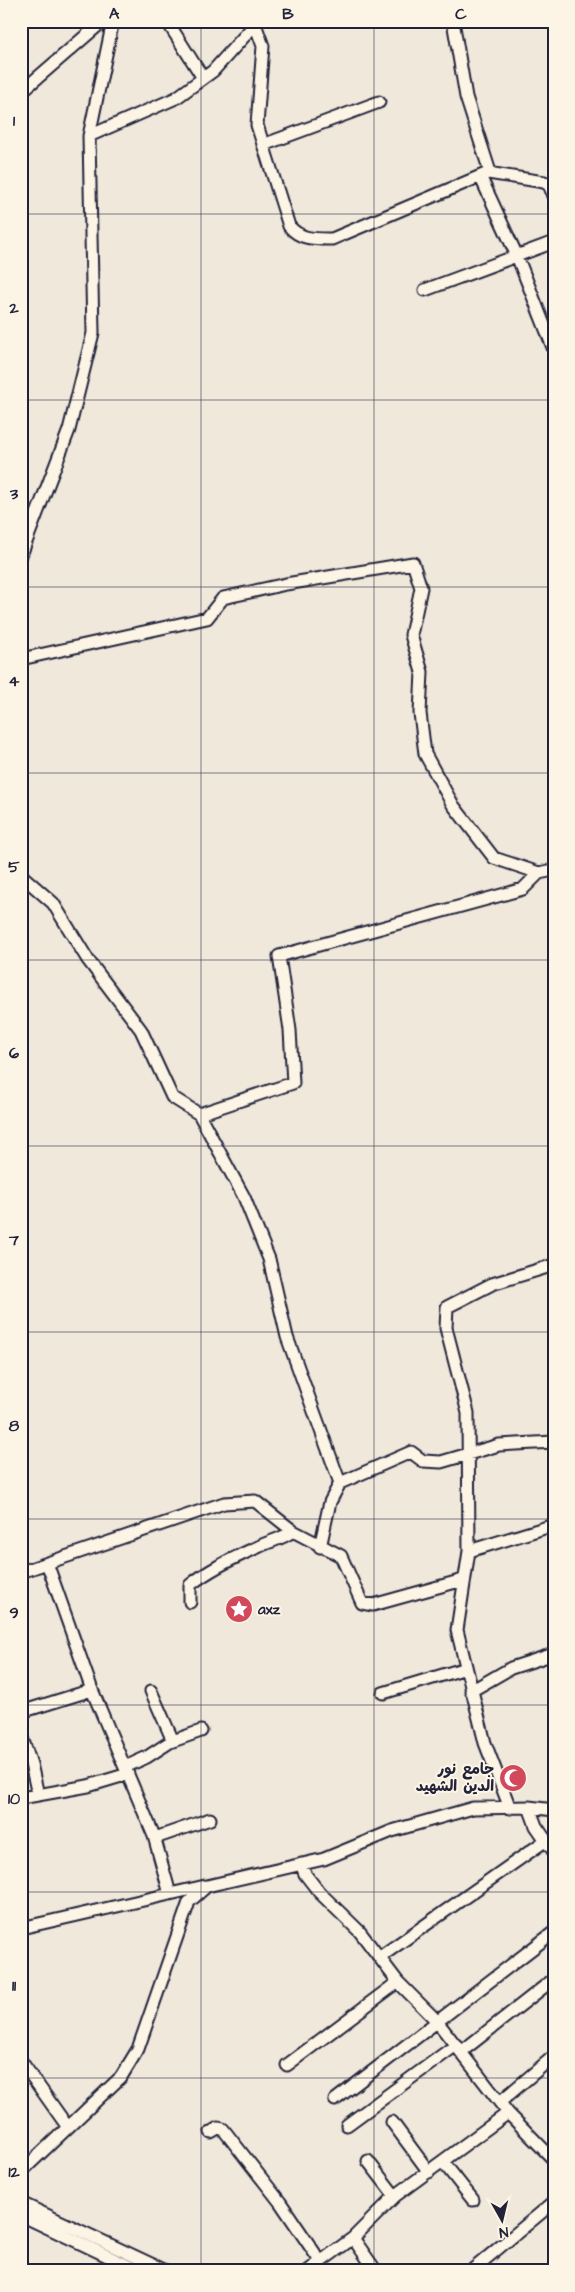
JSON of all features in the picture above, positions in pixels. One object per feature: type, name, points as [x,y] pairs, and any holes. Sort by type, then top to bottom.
[{"type":"street","points":[[21,92],[103,21]]},
{"type":"street","points":[[21,556],[69,430],[93,333],[89,136],[113,21]]},
{"type":"street","points":[[167,21],[203,78]]},
{"type":"street","points":[[453,21],[466,97],[489,169],[485,176]]},
{"type":"street","points":[[89,136],[176,98],[213,71],[256,23]]},
{"type":"street","points":[[256,23],[263,46],[257,125],[289,226],[300,236],[332,239],[485,176],[544,182],[549,185],[554,196]]},
{"type":"street","points":[[263,145],[379,102]]},
{"type":"street","points":[[485,176],[554,350]]},
{"type":"street","points":[[425,290],[554,242]]},
{"type":"street","points":[[21,659],[207,618],[223,598],[286,584],[413,563],[422,588],[411,635],[422,672],[420,713],[425,754],[453,806],[494,858],[539,873],[554,870]]},
{"type":"street","points":[[199,1114],[293,1082],[290,1030],[279,956],[523,889],[539,873]]},
{"type":"street","points":[[21,875],[52,903],[88,960],[141,1030],[172,1096],[199,1114],[244,1198],[269,1260],[287,1337],[340,1483]]},
{"type":"street","points":[[510,1808],[488,1752],[457,1630],[468,1551],[468,1413],[446,1328],[447,1307],[492,1284],[554,1265]]},
{"type":"street","points":[[320,1547],[330,1502],[340,1483],[411,1452],[422,1461],[441,1462],[499,1445],[554,1442]]},
{"type":"street","points":[[21,1572],[224,1503],[255,1501],[293,1531],[320,1547],[341,1556],[362,1603],[373,1605],[463,1580]]},
{"type":"street","points":[[468,1551],[554,1524]]},
{"type":"street","points":[[190,1602],[190,1585],[203,1575],[257,1547],[284,1538],[293,1531]]},
{"type":"street","points":[[47,1563],[92,1690],[155,1838],[170,1894]]},
{"type":"street","points":[[471,1691],[511,1668],[554,1654]]},
{"type":"street","points":[[383,1693],[466,1668]]},
{"type":"street","points":[[21,1712],[92,1690]]},
{"type":"street","points":[[151,1691],[173,1741]]},
{"type":"street","points":[[21,1798],[88,1786],[127,1770],[173,1741],[201,1731]]},
{"type":"street","points":[[21,1735],[38,1796]]},
{"type":"street","points":[[529,1807],[545,1841],[554,1852]]},
{"type":"street","points":[[21,1928],[324,1859],[392,1831],[473,1808],[529,1807],[554,1810]]},
{"type":"street","points":[[155,1838],[210,1819]]},
{"type":"street","points":[[380,1957],[545,1841]]},
{"type":"street","points":[[301,1864],[305,1874],[319,1892],[340,1910],[380,1957],[398,1982],[436,2020],[508,2113],[554,2160]]},
{"type":"street","points":[[21,2172],[67,2126],[121,2077],[138,2049],[189,1902],[207,1886]]},
{"type":"street","points":[[335,2100],[436,2020],[554,1932]]},
{"type":"street","points":[[347,2126],[459,2049],[554,1979]]},
{"type":"street","points":[[287,2065],[398,1982]]},
{"type":"street","points":[[500,2102],[554,2056]]},
{"type":"street","points":[[21,2061],[67,2126]]},
{"type":"street","points":[[308,2271],[353,2238],[395,2196],[508,2113]]},
{"type":"street","points":[[392,2122],[429,2172]]},
{"type":"street","points":[[211,2132],[218,2128],[223,2129],[280,2202],[320,2261]]},
{"type":"street","points":[[368,2161],[395,2196]]},
{"type":"street","points":[[442,2162],[473,2200]]},
{"type":"street","points":[[471,2271],[554,2202]]},
{"type":"street","points":[[21,2203],[166,2271]]},
{"type":"street","points":[[21,2216],[139,2271]]},
{"type":"street","points":[[353,2238],[376,2271]]},
{"type":"place","name":"axz","points":[[239,1609]]},
{"type":"place","name":"جامع نور الدين الشهيد","points":[[513,1778]]}]
